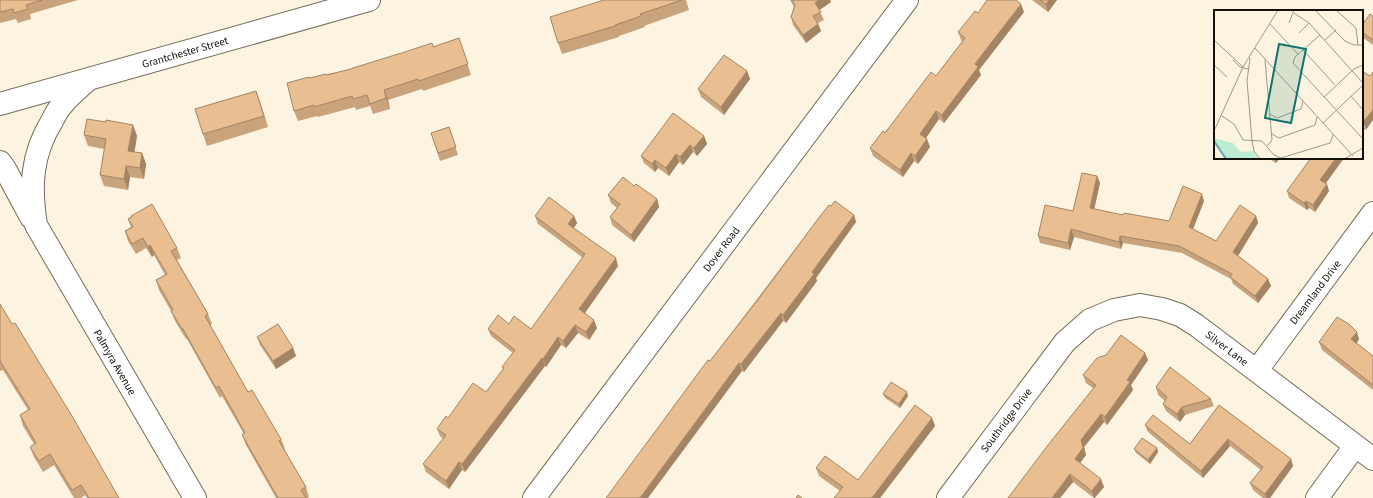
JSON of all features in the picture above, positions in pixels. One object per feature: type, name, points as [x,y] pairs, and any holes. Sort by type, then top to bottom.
[{"type":"street","name":"Grantchester Street","points":[[0,104],[369,0]]},
{"type":"street","name":"Dover Road","points":[[534,498],[896,10],[907,0]]},
{"type":"street","name":"Palmyra Avenue","points":[[36,225],[32,199],[33,180],[37,155],[45,132],[61,106],[89,79]]},
{"type":"street","name":"Palmyra Avenue","points":[[0,162],[195,498]]},
{"type":"street","name":"Dreamland Drive","points":[[1256,370],[1373,213]]},
{"type":"street","name":"Silver Lane","points":[[1064,342],[1090,320],[1114,310],[1140,305],[1162,308],[1180,315],[1196,325],[1373,459]]},
{"type":"street","name":"Southridge Drive","points":[[948,498],[1064,342]]},
{"type":"street","points":[[1317,498],[1355,446]]},
{"type":"building","points":[[0,0],[42,0],[26,5],[28,9],[14,13],[13,9],[0,12]]},
{"type":"building","points":[[604,0],[682,0],[640,14],[641,16],[615,26],[558,43],[550,17]]},
{"type":"building","points":[[792,0],[819,0],[815,3],[821,12],[813,16],[818,24],[803,35],[791,17],[795,5]]},
{"type":"building","points":[[987,0],[1016,0],[1021,4],[975,64],[978,67],[942,115],[936,111],[920,134],[927,139],[915,156],[911,153],[900,170],[870,148],[883,131],[885,133],[931,72],[936,76],[965,38],[958,32],[975,11],[978,13]]},
{"type":"building","points":[[1040,0],[1049,0],[1046,4]]},
{"type":"building","points":[[1370,14],[1373,16],[1373,40],[1363,33],[1363,24]]},
{"type":"building","points":[[459,38],[468,64],[419,81],[418,79],[384,90],[386,98],[370,104],[367,95],[353,99],[352,96],[294,111],[287,83],[351,69],[432,43],[433,47]]},
{"type":"building","points":[[724,55],[747,71],[721,107],[698,89]]},
{"type":"building","points":[[1363,72],[1370,76],[1373,72],[1373,110],[1363,122]]},
{"type":"building","points":[[256,91],[264,116],[203,134],[195,109]]},
{"type":"building","points":[[673,113],[704,136],[694,148],[690,145],[680,157],[676,154],[666,168],[655,160],[652,164],[641,156]]},
{"type":"building","points":[[87,119],[106,122],[106,120],[133,125],[128,151],[142,153],[140,168],[126,166],[124,179],[100,175],[106,139],[84,135]]},
{"type":"building","points":[[449,127],[456,147],[438,153],[431,133]]},
{"type":"building","points":[[1310,159],[1335,159],[1320,180],[1327,184],[1313,205],[1306,201],[1304,203],[1287,191]]},
{"type":"building","points":[[1082,173],[1097,176],[1090,208],[1123,215],[1124,213],[1169,221],[1183,186],[1202,194],[1189,227],[1216,241],[1240,205],[1256,216],[1233,252],[1268,279],[1255,296],[1230,277],[1232,274],[1179,246],[1120,236],[1119,242],[1071,229],[1068,243],[1038,236],[1045,205],[1073,211]]},
{"type":"building","points":[[623,177],[634,186],[636,184],[657,199],[631,235],[610,217],[620,204],[608,195]]},
{"type":"building","points":[[549,197],[574,216],[568,224],[616,258],[579,309],[594,320],[586,332],[575,325],[563,341],[558,337],[543,359],[542,358],[462,464],[459,462],[446,481],[423,464],[446,435],[437,429],[446,416],[448,418],[473,383],[486,392],[515,350],[488,329],[498,315],[509,324],[514,316],[531,329],[585,254],[535,216]]},
{"type":"building","points":[[835,201],[854,215],[812,272],[814,274],[783,315],[781,313],[741,364],[739,363],[640,498],[606,498],[708,360],[710,361],[760,297],[821,215],[829,205],[831,206]]},
{"type":"building","points":[[152,204],[177,248],[171,251],[208,314],[205,316],[248,392],[252,390],[281,439],[279,441],[306,487],[301,490],[306,498],[278,498],[242,435],[245,433],[219,386],[216,388],[183,329],[171,311],[173,310],[156,280],[167,274],[150,245],[148,247],[143,238],[132,244],[125,231],[133,227],[128,219],[132,217],[131,216]]},
{"type":"building","points":[[0,304],[12,324],[15,323],[72,416],[119,498],[89,498],[81,485],[72,490],[50,454],[39,461],[30,447],[36,443],[20,415],[30,409],[0,361]]},
{"type":"building","points":[[1337,317],[1349,324],[1357,332],[1351,339],[1373,356],[1373,385],[1319,342]]},
{"type":"building","points":[[278,324],[293,348],[273,361],[257,337]]},
{"type":"building","points":[[1121,335],[1145,353],[1127,380],[1130,382],[1105,417],[1101,414],[1081,440],[1083,448],[1075,459],[1101,479],[1092,491],[1070,474],[1052,498],[1008,498],[1096,385],[1083,375],[1097,358],[1106,355]]},
{"type":"building","points":[[1170,367],[1211,399],[1182,407],[1177,414],[1163,404],[1167,397],[1156,387]]},
{"type":"building","points":[[891,382],[907,392],[899,404],[883,394]]},
{"type":"building","points":[[915,405],[932,418],[872,498],[834,498],[843,487],[816,468],[825,456],[858,480]]},
{"type":"building","points":[[1219,405],[1291,459],[1265,494],[1250,483],[1263,467],[1228,439],[1201,471],[1145,425],[1153,415],[1190,444]]},
{"type":"building","points":[[1142,438],[1157,448],[1148,460],[1134,449]]}]
